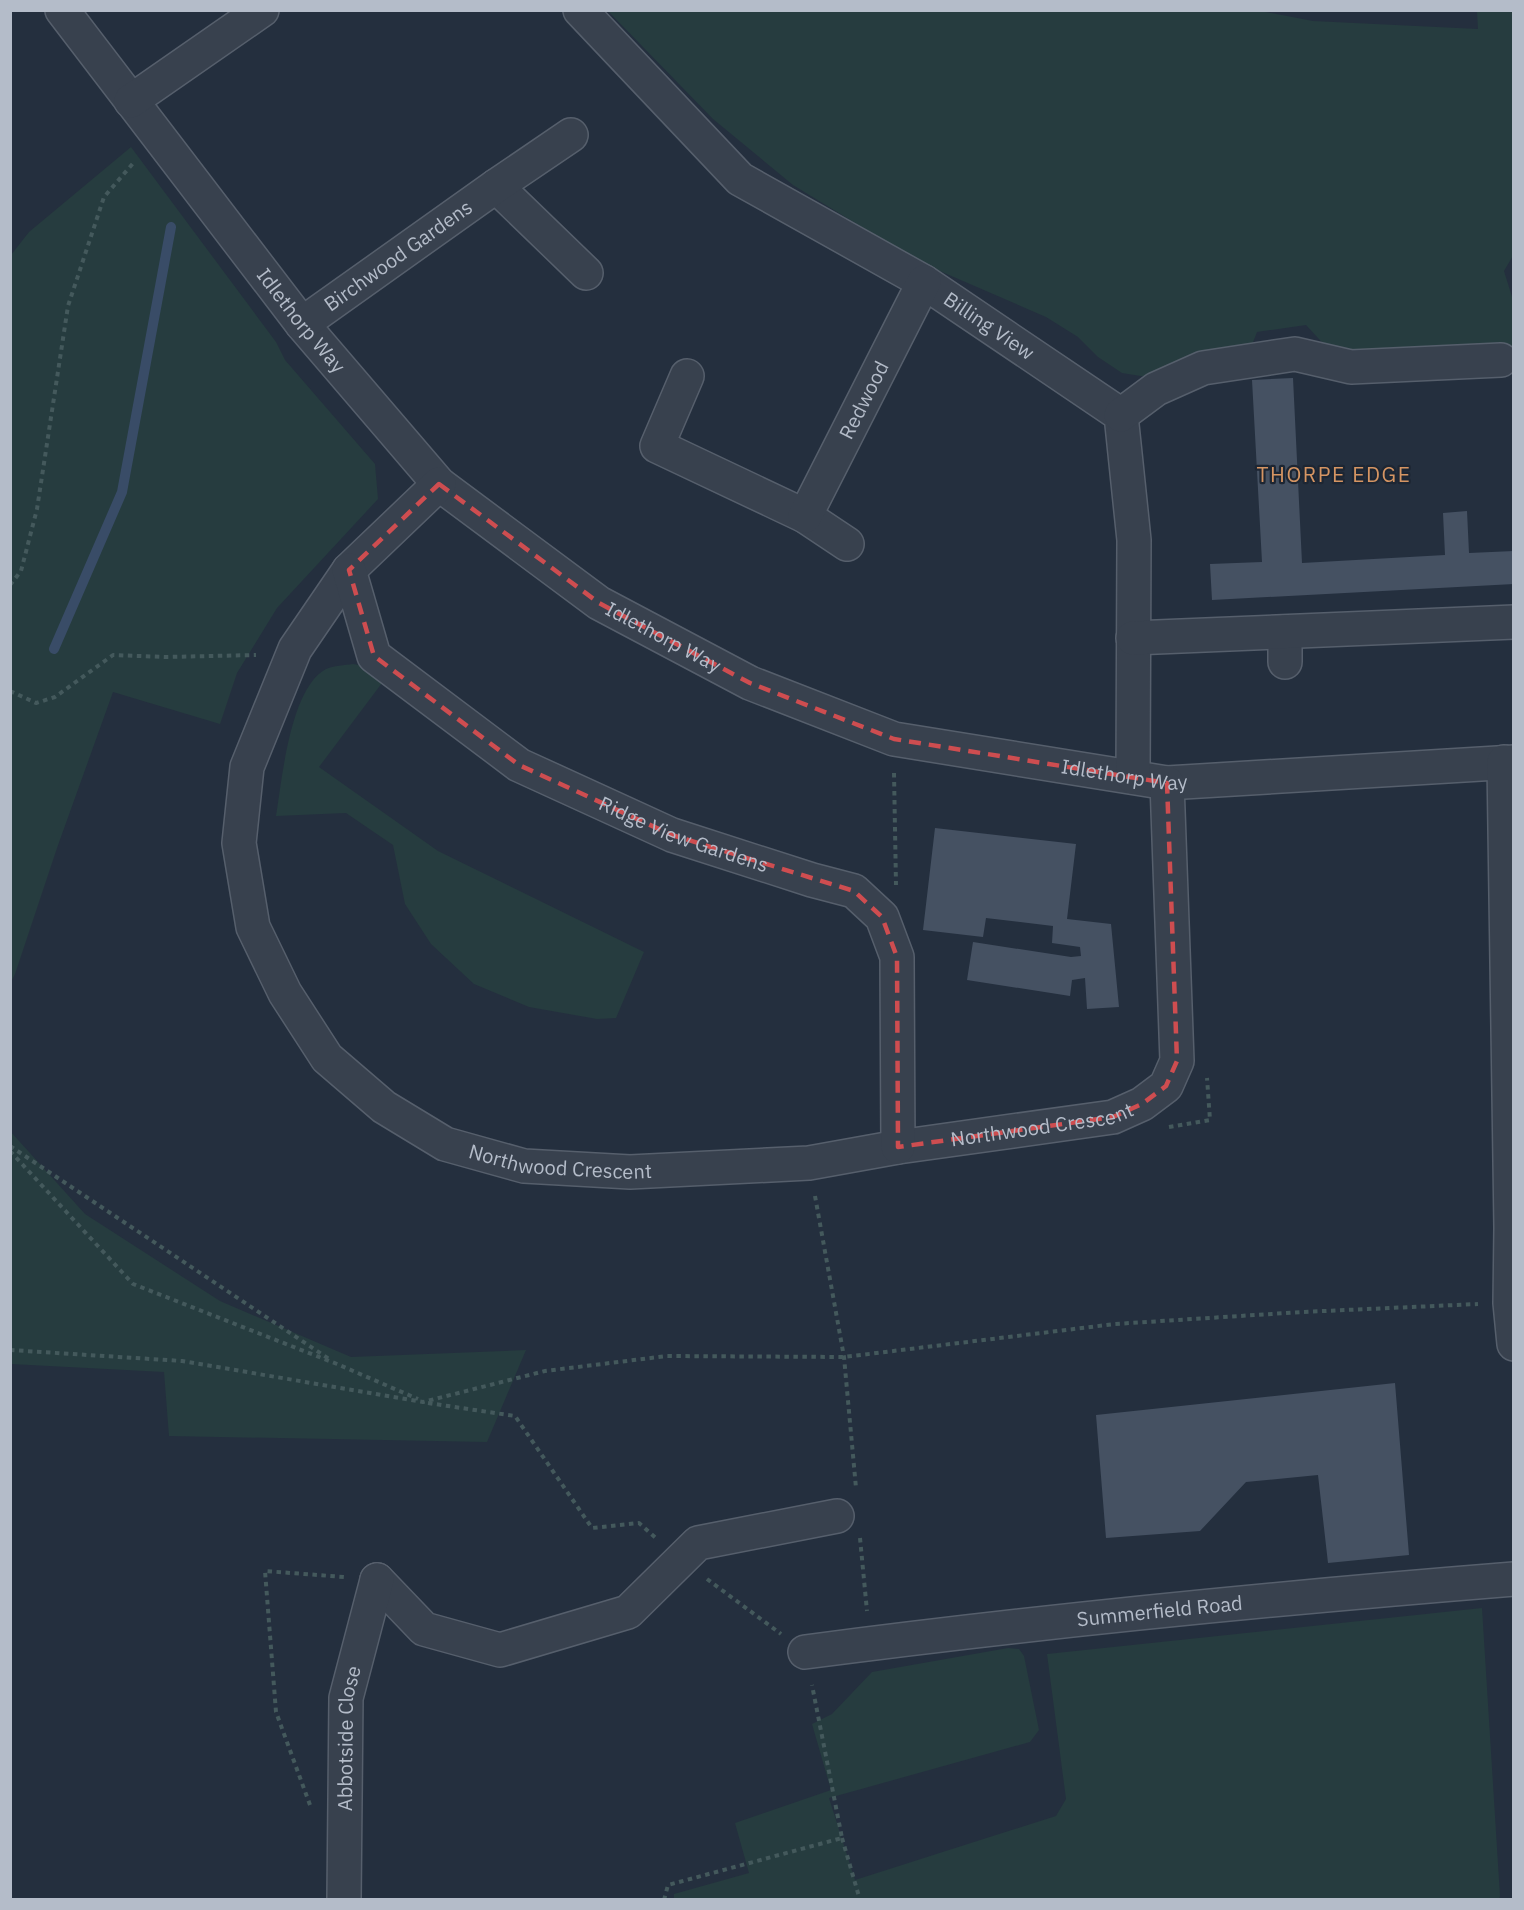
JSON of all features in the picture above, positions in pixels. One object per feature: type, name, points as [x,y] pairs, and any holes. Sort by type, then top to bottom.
[{"type":"street","name":"Idlethorp Way","points":[[62,10],[302,324],[439,484],[599,603],[750,683],[894,739],[1167,783],[1509,762]]},
{"type":"street","points":[[131,101],[262,10]]},
{"type":"street","name":"Billing View","points":[[580,10],[740,179],[924,282],[1121,415]]},
{"type":"street","name":"Birchwood Gardens","points":[[302,324],[571,135]]},
{"type":"street","points":[[496,186],[586,273]]},
{"type":"street","name":"Redwood","points":[[805,516],[924,282]]},
{"type":"street","points":[[1133,777],[1134,540],[1121,415],[1156,389],[1203,368],[1294,354],[1352,367],[1500,360]]},
{"type":"street","points":[[687,376],[657,446],[805,516],[847,543]]},
{"type":"street","name":"Northwood Crescent","points":[[439,484],[349,570],[296,649],[247,767],[239,843],[253,927],[285,993],[327,1058],[384,1107],[445,1144],[524,1166],[630,1172],[809,1163],[898,1147],[1113,1116],[1142,1104],[1166,1086],[1177,1061],[1167,783]]},
{"type":"street","name":"Ridge View Gardens","points":[[349,570],[374,656],[519,765],[672,835],[812,880],[854,891],[882,917],[897,957],[898,1147]]},
{"type":"street","points":[[1133,638],[1285,647],[1514,622]]},
{"type":"street","points":[[1509,762],[1510,1303],[1514,1344]]},
{"type":"street","points":[[377,1580],[424,1629],[500,1650],[628,1612],[698,1543],[848,1526]]},
{"type":"street","name":"Summerfield Road","points":[[805,1652],[1010,1626],[1294,1596],[1514,1579]]},
{"type":"street","name":"Abbotside Close","points":[[344,1899],[346,1698],[377,1580]]},
{"type":"path","points":[[10,585],[21,571],[37,509],[68,306],[104,197],[157,136]]},
{"type":"path","points":[[10,691],[36,703],[55,697],[112,655],[167,657],[261,654],[256,662]]},
{"type":"path","points":[[894,739],[896,888]]},
{"type":"path","points":[[1163,1128],[1210,1120],[1206,1059],[1177,1039]]},
{"type":"path","points":[[10,1146],[337,1364]]},
{"type":"path","points":[[10,1151],[133,1284],[337,1364],[423,1402],[545,1371],[667,1356],[844,1357],[1115,1324],[1302,1312],[1510,1303]]},
{"type":"path","points":[[809,1163],[844,1357],[856,1488]]},
{"type":"path","points":[[10,1350],[182,1361],[515,1416],[592,1528],[639,1522],[681,1560],[805,1652],[842,1838],[860,1899]]},
{"type":"path","points":[[848,1526],[870,1643]]},
{"type":"path","points":[[312,1811],[276,1712],[265,1571],[377,1580]]},
{"type":"path","points":[[664,1899],[668,1885],[842,1838]]},
{"type":"highlighted area","points":[[439,484],[599,603],[750,683],[894,739],[1167,783],[1177,1061],[1166,1086],[1142,1104],[1113,1117],[898,1147],[897,957],[882,917],[854,891],[672,835],[519,765],[374,656],[349,570]]},
{"type":"green space","points":[[1255,10],[1313,21],[1478,29],[1477,11],[1513,11],[1514,254],[1504,271],[1513,300],[1513,348],[1330,351],[1306,325],[1257,332],[1250,350],[1153,378],[1122,373],[1098,357],[1078,337],[1046,317],[919,262],[793,185],[713,119],[608,11]]},
{"type":"green space","points":[[131,147],[276,342],[285,360],[375,464],[378,499],[277,608],[237,673],[220,724],[113,692],[11,982],[11,255],[29,232]]},
{"type":"green space","points":[[353,664],[371,667],[385,679],[319,767],[438,851],[644,952],[616,1018],[597,1019],[529,1007],[474,984],[431,944],[405,904],[393,845],[346,813],[276,816],[290,736],[304,695],[314,679],[326,669]]},
{"type":"green space","points":[[10,1131],[85,1214],[220,1301],[351,1357],[526,1350],[487,1442],[169,1436],[164,1372],[11,1364]]},
{"type":"green space","points":[[1482,1608],[1499,1899],[674,1899],[674,1894],[749,1873],[735,1823],[831,1790],[812,1724],[832,1714],[872,1672],[1008,1648],[1019,1649],[1024,1656],[1039,1730],[1030,1742],[829,1798],[855,1880],[1056,1816],[1066,1799],[1047,1654]]},
{"type":"building","points":[[1293,378],[1302,563],[1445,555],[1443,513],[1467,511],[1469,553],[1514,551],[1514,584],[1212,600],[1210,564],[1262,562],[1252,380]]},
{"type":"building","points":[[935,828],[1076,844],[1067,919],[1111,924],[1119,1007],[1087,1009],[1085,978],[1072,980],[1070,996],[967,980],[973,942],[1071,957],[1081,956],[1080,947],[1052,943],[1053,926],[986,918],[983,937],[923,930]]},
{"type":"building","points":[[1395,1383],[1409,1555],[1328,1563],[1318,1475],[1246,1482],[1200,1531],[1106,1538],[1096,1415]]},
{"type":"waterway","points":[[54,649],[122,492],[171,227]]},
{"type":"district","name":"THORPE EDGE","points":[[1334,475]]}]
